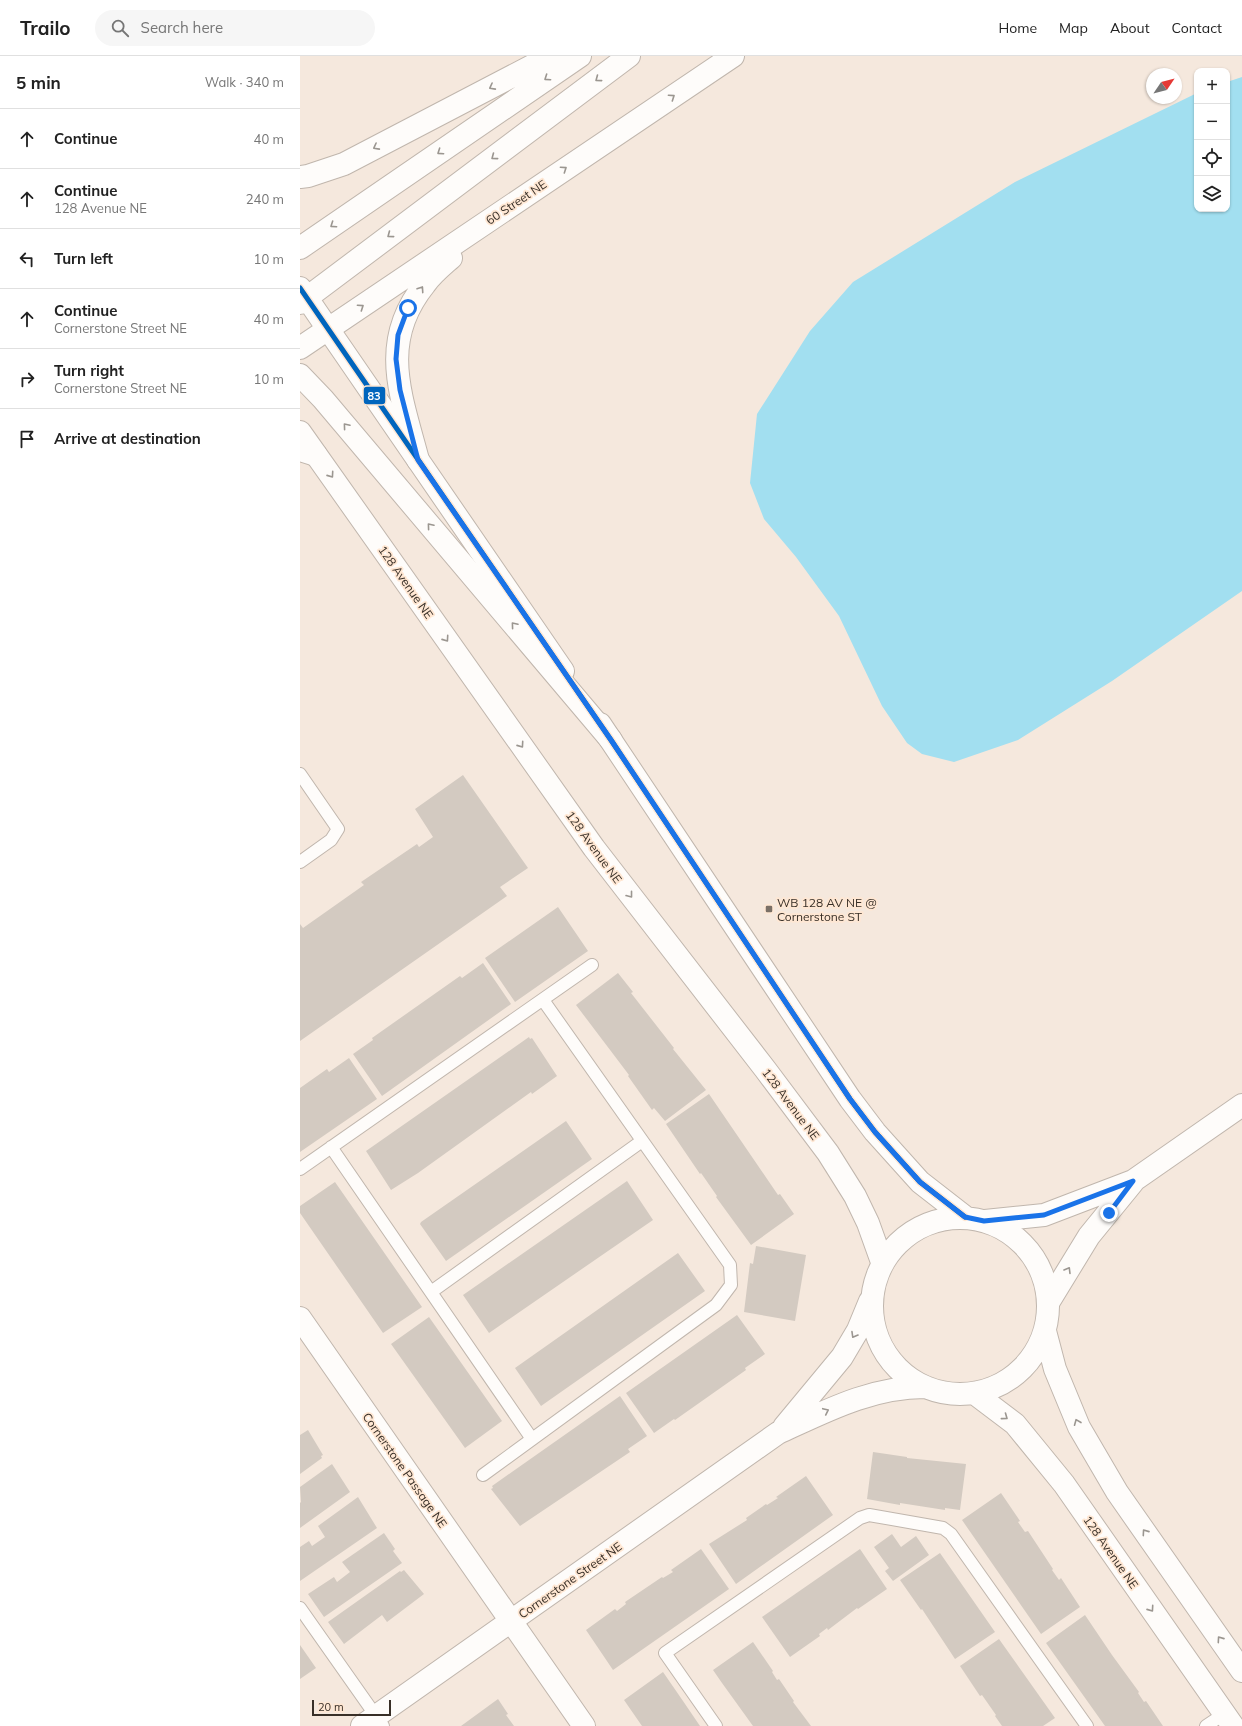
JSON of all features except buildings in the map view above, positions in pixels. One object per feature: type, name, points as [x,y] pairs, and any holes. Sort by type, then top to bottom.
[{"type":"street","points":[[300,177],[308,176],[344,164],[551,56]]},
{"type":"street","points":[[300,248],[580,56]]},
{"type":"street","points":[[629,56],[302,301],[328,329],[611,740],[850,1099],[875,1132],[920,1182],[975,1219],[1003,1229],[1019,1240],[1032,1255],[1042,1273],[1048,1303],[1044,1331],[1037,1349],[1026,1366],[1010,1379],[993,1388],[974,1393],[954,1394],[934,1391],[900,1372],[887,1357],[878,1339],[872,1320],[871,1300],[875,1281],[882,1262],[894,1246],[914,1230],[926,1224],[945,1218],[975,1219],[1044,1215],[1133,1181],[1242,1105]]},
{"type":"street","name":"60 Street NE","points":[[300,348],[733,56]]},
{"type":"street","points":[[418,460],[400,390],[396,359],[398,335],[408,308],[425,283],[497,215]]},
{"type":"street","points":[[300,375],[323,399],[611,740]]},
{"type":"street","name":"128 Avenue NE","points":[[300,432],[308,452],[594,848],[765,1068],[828,1153],[855,1196],[868,1223],[882,1262]]},
{"type":"street","points":[[1048,1303],[1089,1236],[1133,1181]]},
{"type":"street","name":"Cornerstone Street NE","points":[[778,1433],[842,1357],[858,1330],[871,1300]]},
{"type":"street","name":"Cornerstone Passage NE","points":[[300,1318],[584,1726]]},
{"type":"street","points":[[1044,1331],[1054,1368],[1079,1427],[1117,1492],[1242,1671]]},
{"type":"street","name":"Cornerstone Street NE","points":[[374,1723],[511,1622],[778,1433],[833,1408],[863,1397],[901,1387],[925,1387]]},
{"type":"street","name":"128 Avenue NE","points":[[974,1393],[1015,1424],[1038,1451],[1071,1494],[1228,1720]]},
{"type":"lane","points":[[300,774],[338,829],[332,840],[300,862]]},
{"type":"lane","points":[[300,1169],[592,965]]},
{"type":"lane","points":[[483,1475],[716,1305],[731,1285],[730,1265],[543,1000]]},
{"type":"lane","points":[[431,1292],[642,1141]]},
{"type":"lane","points":[[331,1147],[532,1439]]},
{"type":"lane","points":[[716,1726],[665,1653],[860,1518],[869,1515],[943,1528],[951,1534],[1087,1726]]},
{"type":"lane","points":[[300,1608],[374,1723]]},
{"type":"lane","points":[[1206,1726],[1228,1720]]},
{"type":"water","points":[[1242,77],[1242,591],[1112,681],[1018,740],[954,762],[922,754],[907,743],[882,706],[839,616],[796,557],[764,519],[750,483],[757,414],[810,331],[853,282],[1015,182],[1175,104],[1182,104],[1182,100],[1194,94],[1194,212],[1230,212],[1230,81]]},
{"type":"transit line","name":"83","points":[[300,288],[611,740],[850,1099],[875,1132],[920,1182],[965,1217]]},
{"type":"place","name":"WB 128 AV NE @ Cornerstone ST","points":[[769,909]]},
{"type":"route","points":[[408,308],[398,335],[396,359],[400,390],[418,460],[611,740],[850,1099],[875,1132],[920,1182],[965,1217],[984,1221],[1044,1215],[1133,1181],[1109,1213]]}]
